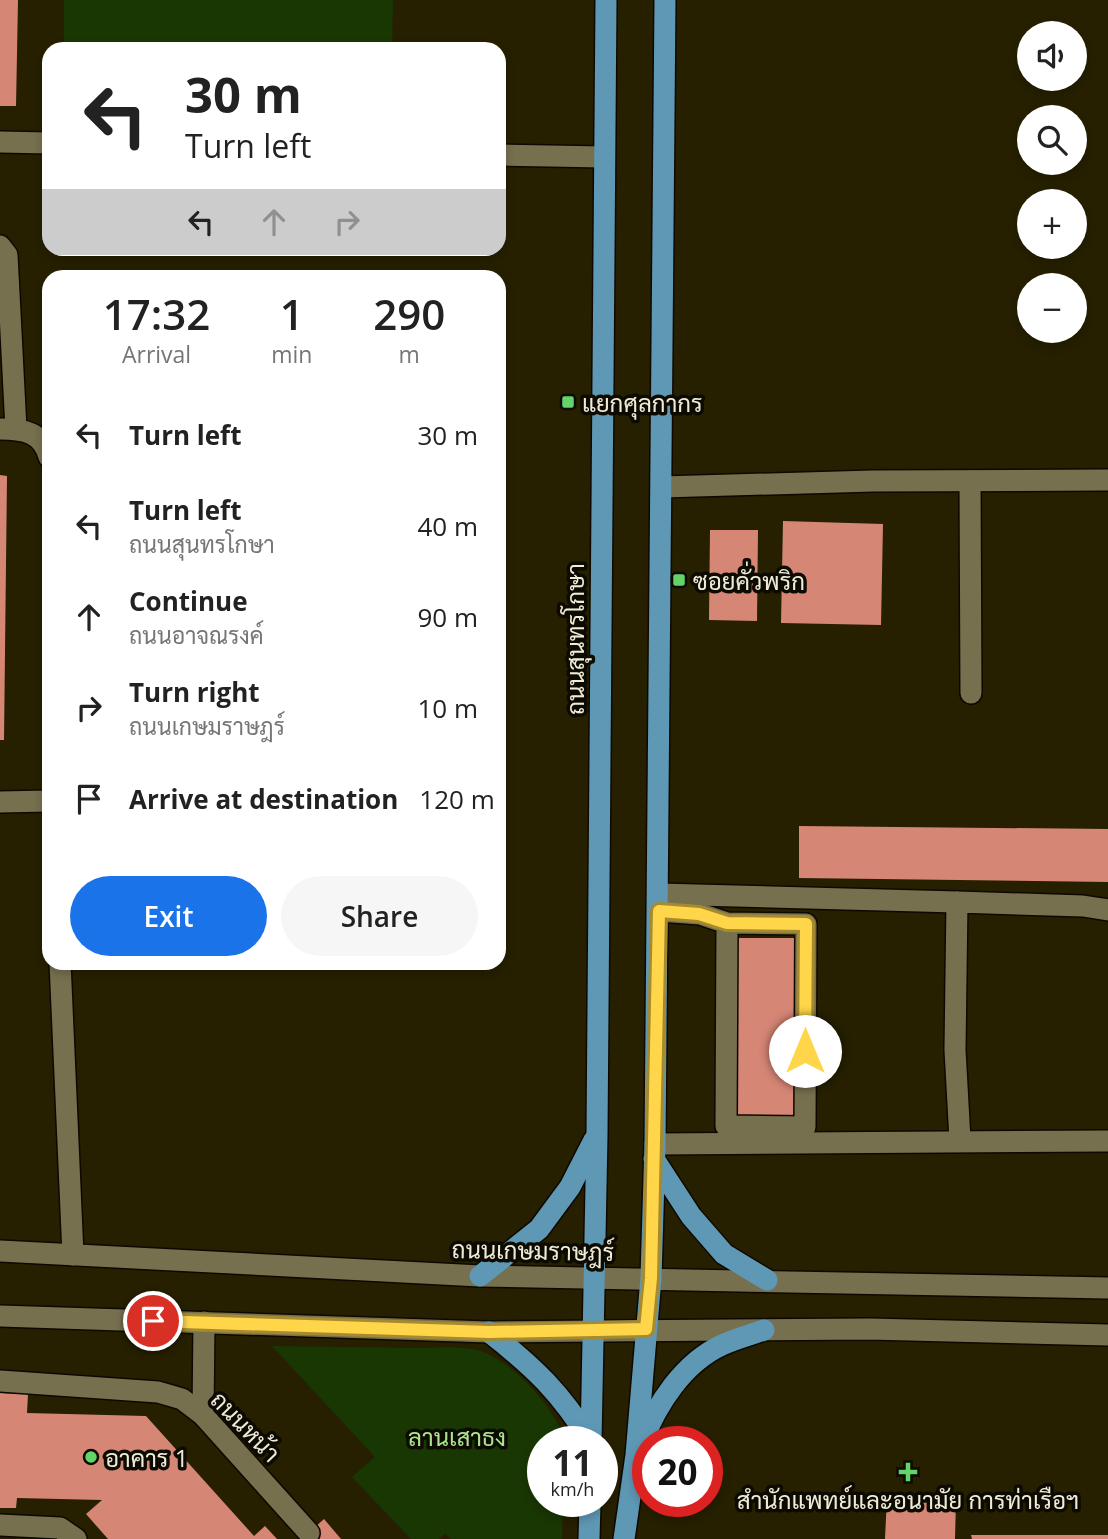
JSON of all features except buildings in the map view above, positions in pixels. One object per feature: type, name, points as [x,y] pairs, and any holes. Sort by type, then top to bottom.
[{"type":"main road","name":"ถนนสุนทรโกษา","points":[[591,1426],[597,1135],[606,0]]},
{"type":"main road","points":[[638,1426],[651,1278],[659,902],[665,0]]},
{"type":"main road","points":[[480,1276],[539,1229],[570,1187],[597,1135]]},
{"type":"main road","points":[[654,1151],[691,1216],[724,1254],[767,1280]]},
{"type":"main road","points":[[648,1426],[682,1376],[720,1345],[764,1330]]},
{"type":"main road","points":[[489,1332],[538,1371],[553,1387],[580,1426]]},
{"type":"main road","points":[[624,1539],[632,1483]]},
{"type":"main road","points":[[589,1539],[590,1517]]},
{"type":"street","points":[[0,142],[42,143]]},
{"type":"street","points":[[506,155],[604,157]]},
{"type":"street","points":[[0,246],[7,255],[5,309],[8,429],[32,433],[42,442]]},
{"type":"street","points":[[662,488],[1108,480]]},
{"type":"street","points":[[970,481],[971,694]]},
{"type":"street","points":[[0,802],[42,802]]},
{"type":"street","points":[[659,902],[957,902],[1083,906],[1108,910]]},
{"type":"street","points":[[659,902],[727,923],[806,924],[805,1127],[726,1126],[727,923]]},
{"type":"street","points":[[957,902],[955,1050],[960,1140]]},
{"type":"street","points":[[60,970],[73,1255]]},
{"type":"street","points":[[654,1151],[960,1140],[1108,1141]]},
{"type":"street","name":"ถนนเกษมราษฎร์","points":[[0,1251],[480,1276],[1108,1288]]},
{"type":"street","points":[[0,1316],[489,1332],[870,1329],[1108,1335]]},
{"type":"street","points":[[203,1415],[204,1322]]},
{"type":"street","name":"ถนนหน้า","points":[[0,1381],[158,1392],[182,1399],[203,1415],[309,1533]]},
{"type":"street","points":[[0,1525],[60,1528],[76,1539]]},
{"type":"green space","points":[[64,0],[393,0],[392,42],[64,42]]},
{"type":"green space","name":"ลานเสาธง","points":[[272,1346],[462,1348],[479,1350],[499,1360],[533,1389],[559,1426],[527,1426],[527,1517],[563,1517],[562,1539],[451,1539],[445,1533],[439,1539],[411,1539],[352,1477],[375,1457]]},
{"type":"place","name":"แยกศุลกากร","points":[[568,402]]},
{"type":"place","name":"ซอยคั่วพริก","points":[[679,580]]},
{"type":"place","name":"อาคาร 1","points":[[91,1457]]},
{"type":"place","name":"สำนักแพทย์และอนามัย การท่าเรือฯ","points":[[908,1472]]},
{"type":"route","points":[[153,1321],[489,1332],[646,1329],[651,1278],[659,911],[699,914],[727,923],[806,924],[805,1051]]}]
